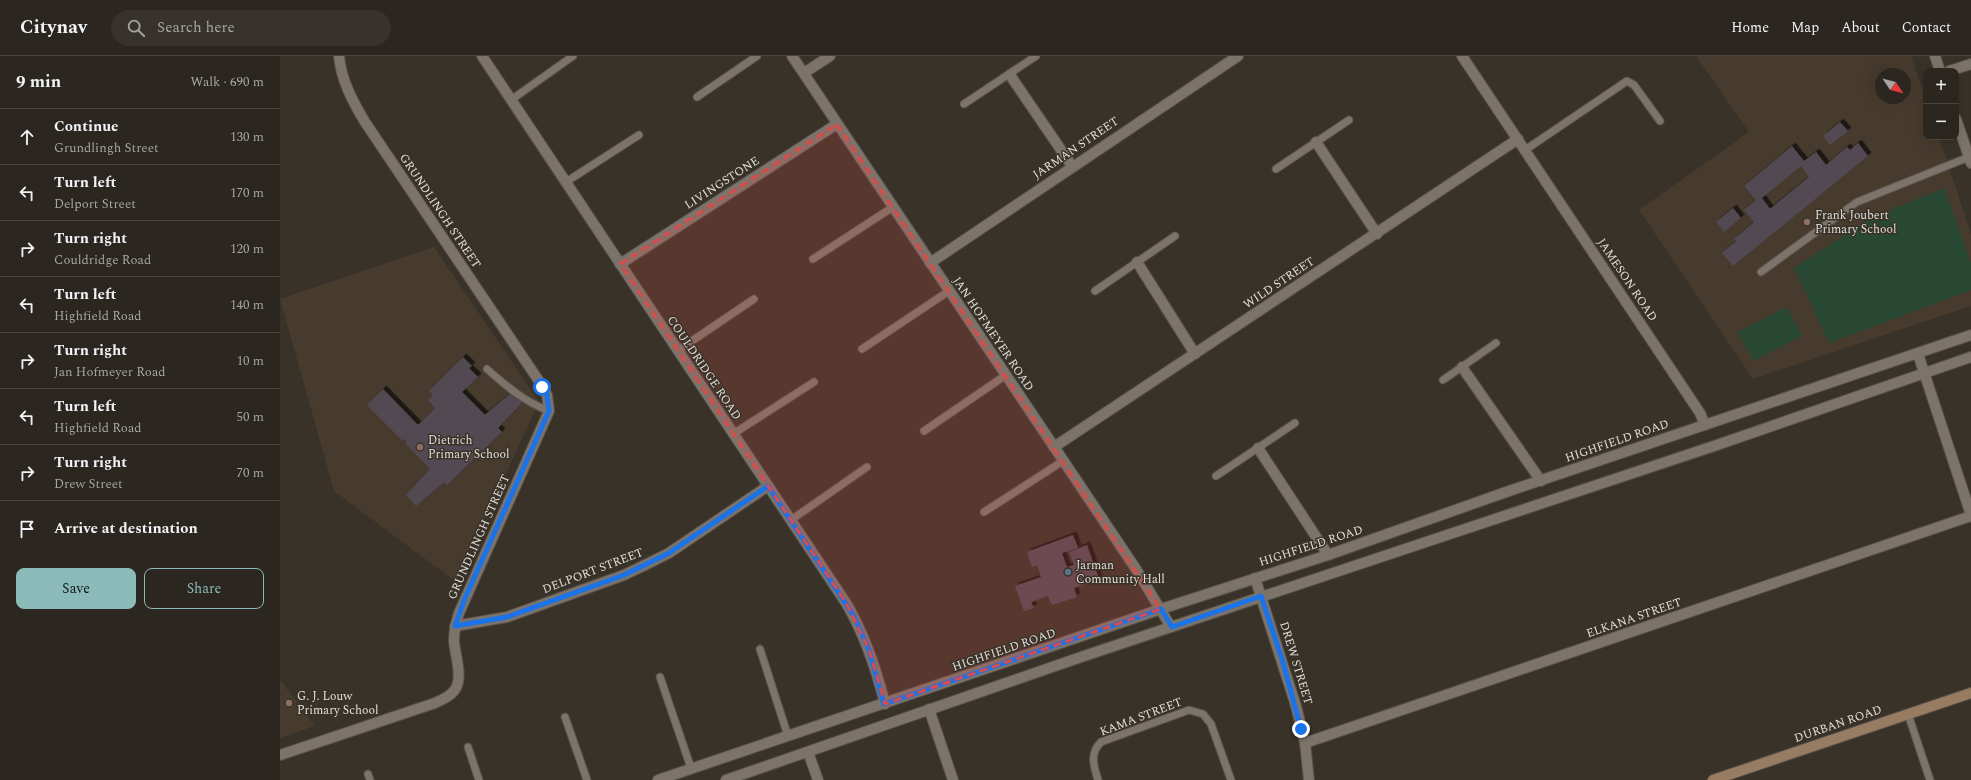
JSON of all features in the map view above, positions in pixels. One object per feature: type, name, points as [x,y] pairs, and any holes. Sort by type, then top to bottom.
[{"type":"street","name":"GRUNDLINGH STREET","points":[[280,755],[416,710],[449,696],[455,690],[458,683],[454,640],[455,626],[470,586],[549,411],[547,395],[542,387],[365,122],[351,98],[340,64],[339,56]]},
{"type":"street","name":"COULDRIDGE ROAD","points":[[482,56],[854,616],[869,650],[884,704]]},
{"type":"street","name":"JAN HOFMEYER ROAD","points":[[792,56],[1054,447],[1172,627]]},
{"type":"street","points":[[804,73],[830,56]]},
{"type":"street","name":"JARMAN STREET","points":[[930,263],[1072,166],[1238,56]]},
{"type":"street","name":"JAMESON ROAD","points":[[1462,56],[1700,413],[1706,425]]},
{"type":"street","points":[[1935,56],[1939,68]]},
{"type":"street","points":[[1958,68],[1971,64]]},
{"type":"street","points":[[1010,75],[1072,166]]},
{"type":"street","name":"LIVINGSTONE","points":[[620,264],[837,124]]},
{"type":"street","points":[[1959,128],[1970,160]]},
{"type":"street","name":"WILD STREET","points":[[1054,447],[1518,139]]},
{"type":"street","points":[[1316,142],[1377,234]]},
{"type":"street","points":[[1137,262],[1195,354]]},
{"type":"street","name":"HIGHFIELD ROAD","points":[[658,780],[1161,609],[1328,556],[1541,481],[1971,335]]},
{"type":"street","points":[[1918,354],[1971,516]]},
{"type":"street","points":[[726,780],[1261,596],[1717,445],[1971,357]]},
{"type":"street","points":[[1462,367],[1541,481]]},
{"type":"street","points":[[1258,448],[1328,556]]},
{"type":"street","name":"DELPORT STREET","points":[[455,626],[507,617],[638,569],[669,553],[768,486]]},
{"type":"street","name":"ELKANA STREET","points":[[1305,743],[1971,516]]},
{"type":"street","name":"DREW STREET","points":[[1255,578],[1292,693],[1305,743],[1309,780]]},
{"type":"street","name":"DURBAN ROAD","points":[[1713,780],[1971,693]]},
{"type":"street","points":[[929,709],[953,780]]},
{"type":"street","points":[[808,752],[818,780]]},
{"type":"lane","points":[[511,100],[573,56]]},
{"type":"lane","points":[[698,97],[757,56]]},
{"type":"lane","points":[[964,104],[1010,75],[1036,56]]},
{"type":"lane","points":[[1525,150],[1627,81],[1634,85],[1660,121]]},
{"type":"lane","points":[[1276,169],[1348,120]]},
{"type":"lane","points":[[566,182],[639,135]]},
{"type":"lane","points":[[1762,272],[1857,202],[1970,160]]},
{"type":"lane","points":[[813,259],[893,207]]},
{"type":"lane","points":[[1095,291],[1175,236]]},
{"type":"lane","points":[[862,348],[949,291]]},
{"type":"lane","points":[[677,351],[754,300]]},
{"type":"lane","points":[[1443,380],[1496,343]]},
{"type":"lane","points":[[487,369],[505,386],[531,403],[549,411]]},
{"type":"lane","points":[[924,431],[1006,375]]},
{"type":"lane","points":[[733,434],[814,382]]},
{"type":"lane","points":[[1216,476],[1295,423]]},
{"type":"lane","points":[[984,512],[1063,461]]},
{"type":"lane","points":[[791,520],[867,468]]},
{"type":"lane","points":[[760,649],[788,736]]},
{"type":"lane","points":[[660,677],[691,768]]},
{"type":"lane","name":"KAMA STREET","points":[[1098,780],[1092,758],[1097,746],[1101,742],[1188,710],[1203,714],[1211,724],[1231,780]]},
{"type":"lane","points":[[1908,714],[1930,780]]},
{"type":"lane","points":[[565,717],[587,780]]},
{"type":"lane","points":[[468,747],[479,780]]},
{"type":"highlighted area","points":[[837,124],[1161,609],[885,704],[869,650],[846,603],[620,264]]},
{"type":"shaded area","name":"Frank Joubert Primary School","points":[[1696,56],[1911,56],[1923,91],[1923,140],[1940,140],[1971,234],[1971,306],[1753,379],[1639,210],[1749,132]]},
{"type":"shaded area","name":"Dietrich Primary School","points":[[434,247],[539,402],[456,582],[334,491],[280,299]]},
{"type":"shaded area","name":"G. J. Louw Primary School","points":[[280,680],[315,726],[280,738]]},
{"type":"green space","points":[[1944,188],[1971,264],[1971,290],[1829,343],[1794,268],[1871,218]]},
{"type":"green space","points":[[1787,307],[1802,336],[1753,361],[1738,332]]},
{"type":"building","points":[[1840,122],[1848,131],[1830,145],[1823,136]]},
{"type":"building","points":[[1858,143],[1868,156],[1733,266],[1722,253],[1736,241],[1734,239],[1754,222],[1744,210],[1756,200],[1744,186],[1792,146],[1804,161],[1816,152],[1826,165],[1847,147],[1850,150]],"holes":[[[1801,166],[1809,177],[1770,209],[1762,198]]]},
{"type":"building","points":[[1733,208],[1741,218],[1724,232],[1716,222]]},
{"type":"building","points":[[463,357],[472,366],[469,368],[478,377],[462,392],[485,415],[512,392],[522,403],[498,428],[502,432],[447,485],[444,482],[416,506],[406,495],[430,469],[405,443],[407,442],[404,439],[403,441],[367,405],[383,389],[418,425],[435,408],[428,400],[433,395],[429,391]]},
{"type":"building","name":"Jarman Community Hall","points":[[1073,535],[1078,548],[1062,553],[1067,567],[1074,565],[1069,552],[1087,545],[1099,579],[1074,588],[1077,597],[1052,605],[1048,596],[1031,602],[1034,608],[1024,611],[1015,586],[1041,577],[1037,565],[1032,567],[1027,552]]},
{"type":"place","name":"Frank Joubert Primary School","points":[[1807,222]]},
{"type":"place","name":"Dietrich Primary School","points":[[420,447]]},
{"type":"place","name":"Jarman Community Hall","points":[[1068,572]]},
{"type":"place","name":"G. J. Louw Primary School","points":[[289,703]]},
{"type":"route","points":[[542,387],[547,395],[549,411],[465,598],[455,626],[497,620],[507,617],[624,575],[669,553],[768,486],[854,616],[864,635],[877,673],[884,704],[1161,609],[1172,627],[1261,596],[1282,659],[1301,729]]}]
